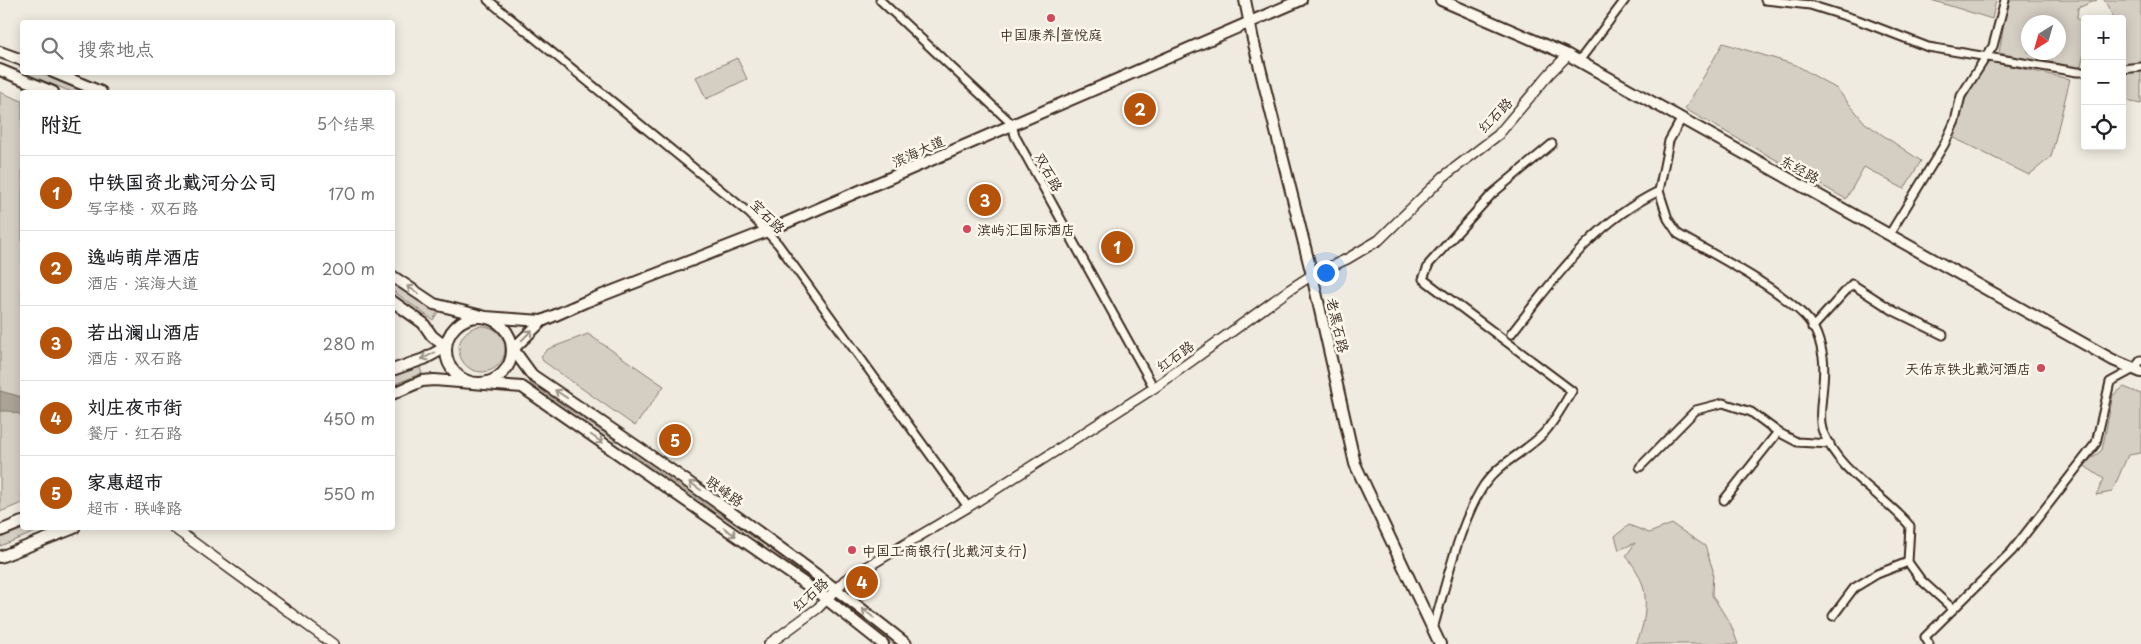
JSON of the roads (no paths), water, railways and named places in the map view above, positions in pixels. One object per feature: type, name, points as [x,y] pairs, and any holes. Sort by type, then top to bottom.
[{"type":"main road","name":"老黑石路","points":[[1245,0],[1312,276],[1355,464],[1440,644]]},
{"type":"main road","name":"滨海大道","points":[[542,321],[585,302],[767,231],[1301,0]]},
{"type":"main road","name":"东经路","points":[[1441,0],[1568,55],[2113,360],[2137,370]]},
{"type":"main road","points":[[0,52],[20,59]]},
{"type":"main road","points":[[0,70],[48,90]]},
{"type":"main road","points":[[60,75],[96,90]]},
{"type":"main road","points":[[395,278],[434,304],[486,317],[496,321],[505,328],[511,338],[513,349],[512,360],[507,369],[500,377],[490,382],[479,384],[468,382],[458,376],[451,368],[447,358],[448,336],[455,327],[464,320],[475,316],[486,317],[542,321]]},
{"type":"main road","points":[[395,303],[423,322],[432,336],[446,347]]},
{"type":"main road","points":[[513,349],[542,321]]},
{"type":"main road","points":[[395,369],[424,359],[446,347]]},
{"type":"main road","name":"联峰路","points":[[513,349],[532,375],[724,507],[837,588],[906,644]]},
{"type":"main road","points":[[395,393],[422,381],[522,387],[826,600],[879,643]]},
{"type":"main road","points":[[0,531],[20,523]]},
{"type":"main road","points":[[0,557],[69,530]]},
{"type":"street","name":"宝石路","points":[[488,0],[742,208],[767,231],[968,507]]},
{"type":"street","name":"双石路","points":[[880,0],[1012,124],[1015,136],[1154,388]]},
{"type":"street","points":[[1579,61],[1625,0]]},
{"type":"street","points":[[1765,0],[1810,5],[1858,20],[1928,47],[2081,72]]},
{"type":"street","points":[[1889,235],[1944,145],[1955,121],[1962,96],[1994,46],[2005,0]]},
{"type":"street","name":"红石路","points":[[769,644],[818,608],[845,580],[968,507],[1154,388],[1289,290],[1379,240],[1443,177],[1498,134],[1550,73],[1568,55]]},
{"type":"street","points":[[2126,69],[2141,68]]},
{"type":"street","points":[[1682,118],[1669,141],[1658,191],[1668,218],[1678,234],[1771,289],[1806,317],[1820,341],[1824,358],[1825,383],[1822,431],[1853,476],[1899,513],[1910,526],[1908,562],[1921,580],[1953,609]]},
{"type":"street","points":[[1433,629],[1457,548],[1471,511],[1484,486],[1502,465],[1544,433],[1572,391],[1423,279],[1429,264],[1492,194],[1552,144]]},
{"type":"street","points":[[1511,334],[1574,254],[1613,218],[1638,200],[1658,191]]},
{"type":"street","points":[[1812,328],[1852,284],[1894,310],[1943,335]]},
{"type":"street","points":[[1929,644],[1925,637],[2012,551],[2096,443],[2110,382],[2137,370],[2141,360]]},
{"type":"street","points":[[1640,466],[1696,410],[1723,404],[1751,412],[1778,432],[1797,442],[1830,444]]},
{"type":"street","points":[[1724,500],[1778,432]]},
{"type":"street","points":[[177,530],[333,644]]},
{"type":"street","points":[[1833,616],[1854,588],[1877,574],[1908,562]]},
{"type":"place","name":"中国康养|萱悦庭","points":[[1051,18]]},
{"type":"place","name":"逸屿萌岸酒店","points":[[1140,109]]},
{"type":"place","name":"若出澜山酒店","points":[[985,200]]},
{"type":"place","name":"滨屿汇国际酒店","points":[[967,229]]},
{"type":"place","name":"中铁国资北戴河分公司","points":[[1117,247]]},
{"type":"place","name":"天佑京铁北戴河酒店","points":[[2041,368]]},
{"type":"place","name":"家惠超市","points":[[675,440]]},
{"type":"place","name":"中国工商银行(北戴河支行)","points":[[852,550]]},
{"type":"place","name":"刘庄夜市街","points":[[862,582]]}]
